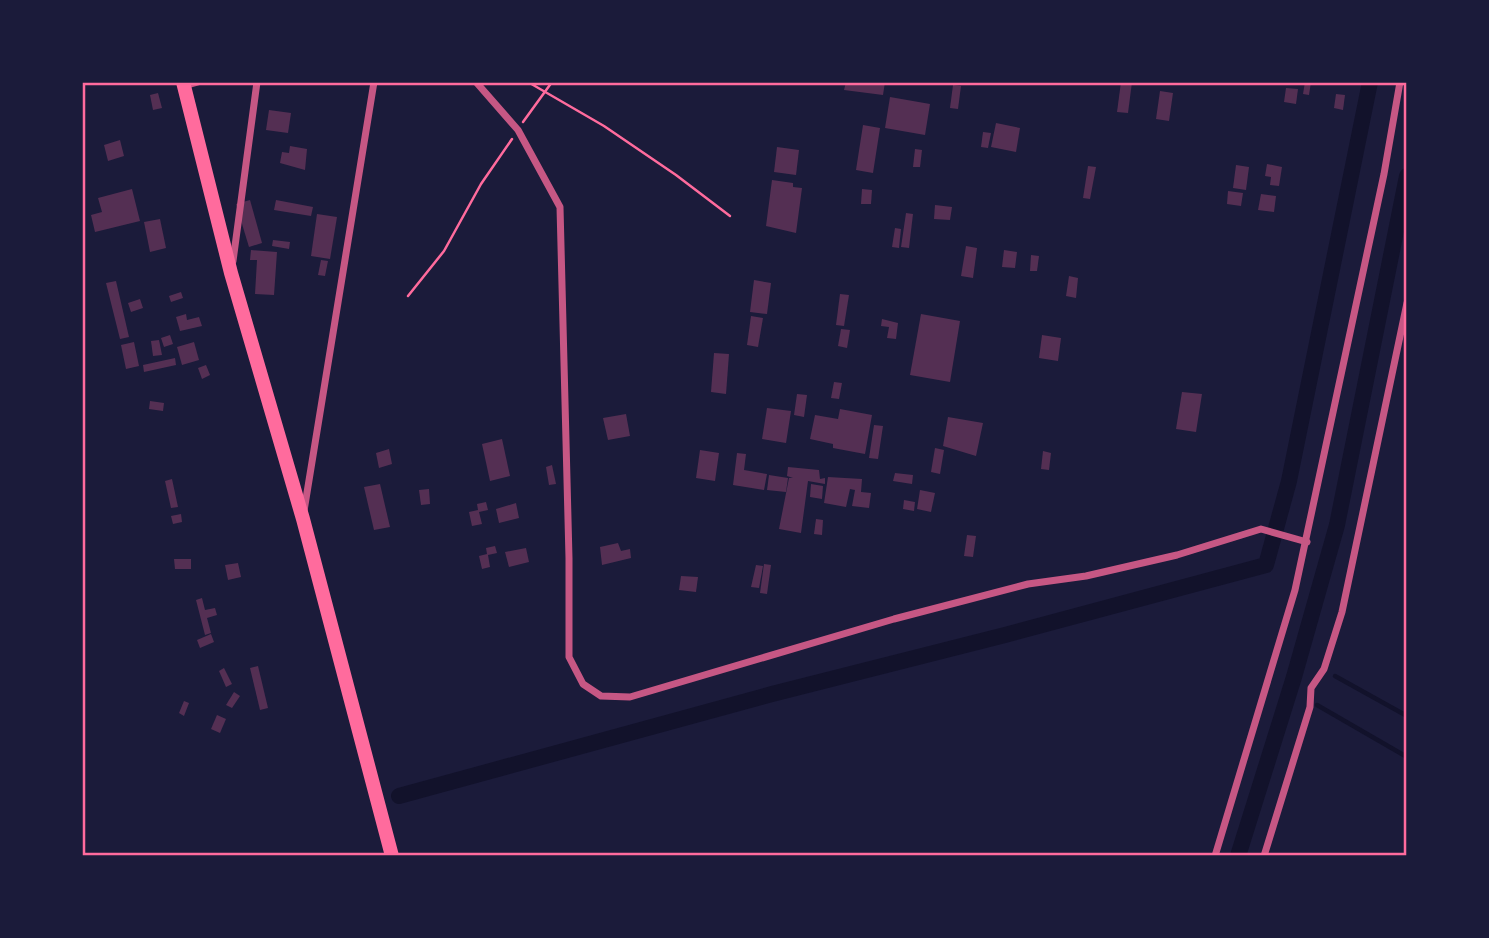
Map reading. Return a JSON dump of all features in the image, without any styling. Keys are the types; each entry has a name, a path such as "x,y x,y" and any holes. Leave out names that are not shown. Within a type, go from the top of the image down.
{"main road":[{"path":"188,83 231,273 303,519 392,856"}],"street":[{"path":"231,273 257,82"},
{"path":"303,519 374,82"},
{"path":"476,82 518,130 560,207 569,657 583,684 601,696 630,697 1028,583 1086,576 1177,555 1261,528 1307,542"},
{"path":"1215,856 1307,542 1384,174 1400,82"},
{"path":"1264,856 1310,707 1311,688 1324,669 1342,612 1407,303"}],"path":[{"path":"528,82 604,126 730,216"},
{"path":"408,296 444,251 481,184 552,82"}],"building":[{"path":"846,82 885,82 883,95 844,90"},
{"path":"1121,82 1132,82 1128,113 1117,112"},
{"path":"1305,82 1311,82 1309,95 1303,94"},
{"path":"953,85 961,86 958,109 950,108"},
{"path":"1286,88 1298,89 1296,104 1284,102"},
{"path":"1160,91 1173,93 1169,121 1156,119"},
{"path":"158,93 162,108 153,110 150,95"},
{"path":"1336,94 1345,95 1343,110 1334,108"},
{"path":"890,97 930,104 925,135 885,128"},
{"path":"269,110 291,113 288,133 266,130"},
{"path":"996,123 1020,128 1016,152 991,147"},
{"path":"863,125 880,128 873,173 856,170"},
{"path":"983,132 991,133 988,148 981,147"},
{"path":"120,140 124,156 108,161 104,145"},
{"path":"290,146 307,149 305,170 280,163 282,152 289,153"},
{"path":"777,147 799,150 796,175 774,172"},
{"path":"915,149 922,150 920,167 913,167"},
{"path":"1267,164 1282,167 1279,186 1270,185 1271,177 1265,176"},
{"path":"1236,165 1249,167 1246,190 1233,188"},
{"path":"1088,166 1096,167 1090,199 1083,198"},
{"path":"772,180 793,183 793,187 802,188 796,233 766,226"},
{"path":"132,189 140,221 95,232 91,215 102,212 98,198"},
{"path":"862,189 872,190 871,204 861,204"},
{"path":"1228,191 1243,193 1241,206 1227,204"},
{"path":"1261,194 1276,196 1274,212 1258,210"},
{"path":"250,200 262,243 249,247 236,204"},
{"path":"276,200 313,207 311,216 274,210"},
{"path":"935,205 952,207 950,220 934,219"},
{"path":"906,213 913,214 909,248 901,247"},
{"path":"317,214 337,217 330,259 311,256"},
{"path":"160,219 166,248 150,252 144,222"},
{"path":"895,228 901,229 899,248 892,247"},
{"path":"273,240 290,242 289,249 272,246"},
{"path":"966,246 977,248 973,278 961,276"},
{"path":"251,250 277,252 274,295 255,294 257,260 250,260"},
{"path":"1004,250 1017,252 1015,268 1002,267"},
{"path":"1031,255 1039,256 1037,271 1030,271"},
{"path":"321,260 328,261 325,276 318,275"},
{"path":"1069,276 1078,278 1076,298 1066,296"},
{"path":"754,280 771,283 767,314 750,312"},
{"path":"116,281 129,337 120,339 106,283"},
{"path":"181,292 183,298 171,302 169,296"},
{"path":"840,294 849,295 844,326 836,325"},
{"path":"140,299 143,308 131,312 128,303"},
{"path":"186,314 187,320 199,317 202,326 180,331 176,317"},
{"path":"921,314 960,321 950,382 910,375"},
{"path":"751,316 763,318 758,347 747,345"},
{"path":"882,319 898,323 896,339 887,338 889,327 881,326"},
{"path":"841,329 850,330 847,348 838,346"},
{"path":"170,335 173,344 164,347 161,338"},
{"path":"1042,335 1061,338 1058,361 1039,358"},
{"path":"159,340 162,355 153,356 151,341"},
{"path":"134,342 139,366 126,369 121,345"},
{"path":"194,342 199,360 182,365 177,347"},
{"path":"714,353 729,354 726,394 711,392"},
{"path":"175,358 176,365 144,372 143,365"},
{"path":"206,365 210,375 202,379 198,368"},
{"path":"834,382 842,383 839,399 831,398"},
{"path":"1182,392 1202,394 1196,432 1176,429"},
{"path":"797,394 807,395 804,417 794,415"},
{"path":"150,401 164,403 163,411 149,409"},
{"path":"767,408 791,411 786,443 762,439"},
{"path":"840,409 872,415 865,454 833,448 833,444 810,439 815,415 838,419"},
{"path":"626,414 630,436 608,440 603,418"},
{"path":"948,417 983,423 976,456 943,446"},
{"path":"874,425 883,426 878,459 869,458"},
{"path":"502,439 510,476 490,481 482,444"},
{"path":"935,448 944,450 940,474 931,472"},
{"path":"389,449 392,464 379,468 376,453"},
{"path":"700,450 719,453 715,481 696,478"},
{"path":"1043,451 1051,453 1049,470 1041,469"},
{"path":"737,453 746,454 744,470 767,474 764,490 733,485"},
{"path":"552,465 556,484 549,485 546,467"},
{"path":"788,467 819,470 820,479 825,478 825,484 808,481 801,533 779,529 789,478 793,478 787,476"},
{"path":"895,473 913,475 912,484 893,481"},
{"path":"769,475 788,478 786,492 767,490"},
{"path":"828,477 862,479 861,492 871,493 869,508 852,506 855,490 850,489 846,507 824,503"},
{"path":"172,479 178,507 171,508 165,481"},
{"path":"380,484 390,527 374,530 364,487"},
{"path":"811,484 823,486 822,499 810,497"},
{"path":"429,489 430,504 421,505 419,490"},
{"path":"920,490 935,493 931,512 917,509"},
{"path":"904,500 915,502 914,511 903,509"},
{"path":"486,502 488,510 479,512 482,524 472,526 469,512 478,510 477,504"},
{"path":"516,503 519,518 499,523 496,509"},
{"path":"181,514 182,522 173,524 171,516"},
{"path":"816,519 823,520 822,535 814,534"},
{"path":"967,535 976,536 973,557 964,556"},
{"path":"618,543 621,551 630,549 631,558 602,565 600,547"},
{"path":"495,546 497,553 488,555 490,567 482,569 479,556 487,554 486,548"},
{"path":"526,548 529,562 509,567 505,552"},
{"path":"174,559 191,559 191,569 175,569"},
{"path":"238,563 241,577 228,580 225,565"},
{"path":"764,564 771,565 767,594 760,593"},
{"path":"756,565 763,566 759,588 751,587"},
{"path":"681,576 698,577 696,592 679,590"},
{"path":"202,598 205,610 215,608 217,615 207,618 211,633 205,635 196,600"},
{"path":"211,634 214,642 200,648 197,640"},
{"path":"258,666 268,708 260,710 250,668"},
{"path":"224,668 232,684 226,687 219,671"},
{"path":"234,692 240,696 232,708 226,705"},
{"path":"184,701 189,703 184,716 179,713"},
{"path":"217,715 226,719 220,733 211,729"}],"waterway":[{"path":"399,796 772,694 1266,565 1289,481 1370,82"},
{"path":"1238,856 1294,677 1337,525 1407,176"},
{"path":"1335,676 1407,716"},
{"path":"1317,705 1407,757"}]}
